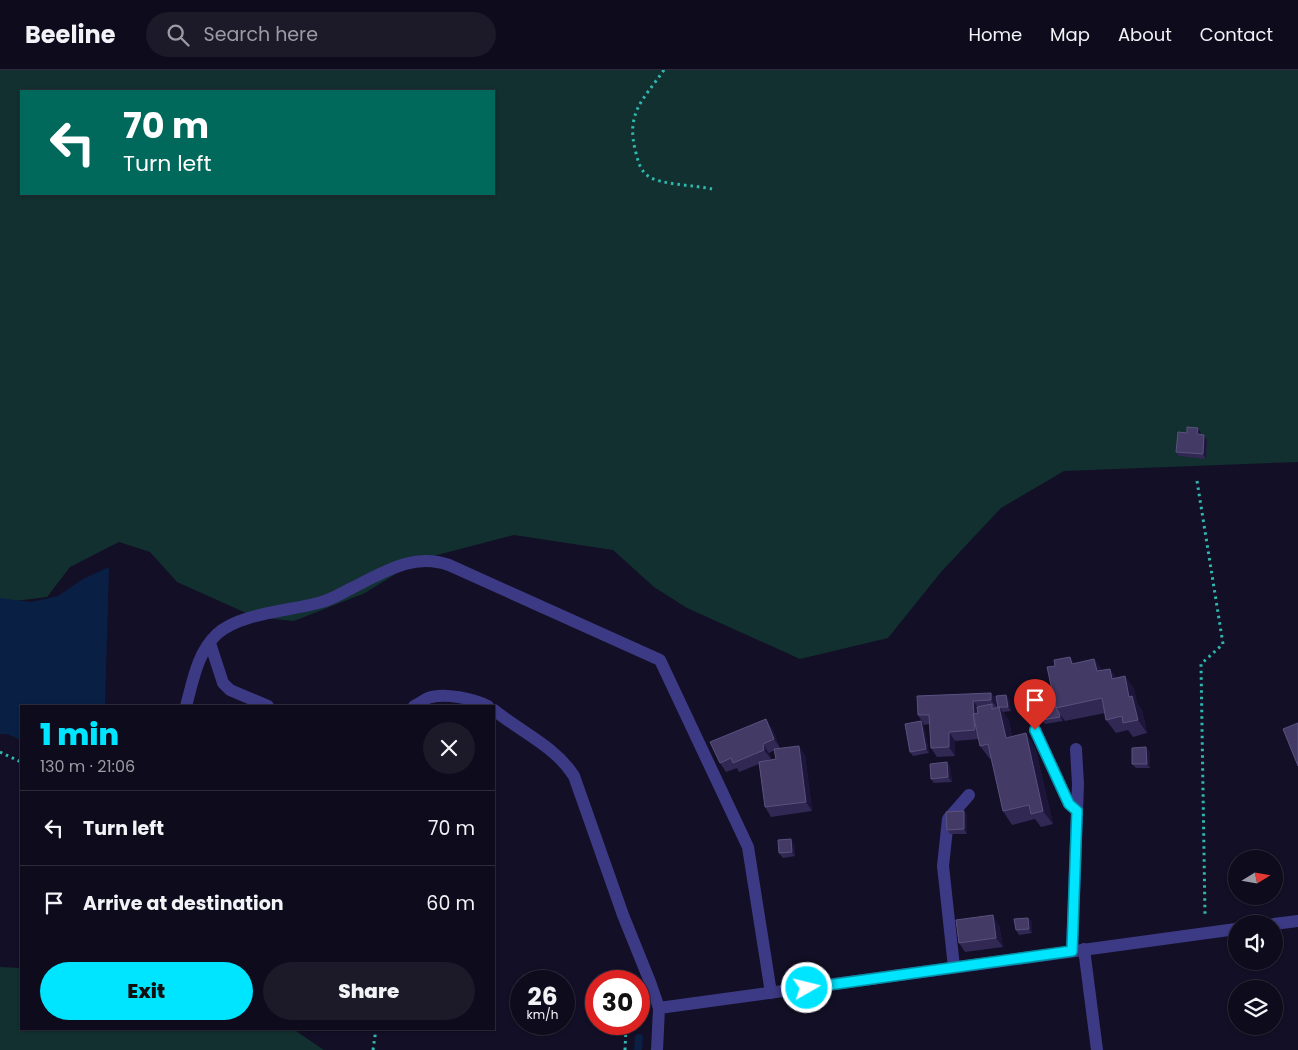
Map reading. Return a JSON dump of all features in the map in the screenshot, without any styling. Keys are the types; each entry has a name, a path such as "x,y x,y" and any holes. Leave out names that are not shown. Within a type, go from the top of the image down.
{"street":[{"path":"186,705 200,658 218,634 243,620 335,598 356,586 406,564 430,560 439,561 660,660 748,846 770,993"},
{"path":"210,643 226,687 234,693 265,705"},
{"path":"416,705 429,698 438,696 474,700 486,705"},
{"path":"495,711 552,750 566,764 574,776 623,915 659,1008 656,1050"},
{"path":"1035,730 1069,804 1077,811"},
{"path":"1076,749 1078,784 1078,950 1097,1050"},
{"path":"954,967 943,866 948,819 969,795"},
{"path":"1283,923 1298,921"},
{"path":"659,1008 1228,930"}],"path":[{"path":"664,70 635,112 632,140 639,166 648,176 660,181 712,189"},
{"path":"1197,481 1223,644 1201,664 1205,933"},
{"path":"0,752 20,762"},
{"path":"373,1050 376,1030"},
{"path":"625,1050 626,1035"}],"green space":[{"path":"0,70 1298,70 1298,462 1064,471 1001,508 941,572 888,638 800,659 687,608 654,587 613,550 514,535 418,560 365,593 294,621 255,617 177,582 150,552 119,542 70,567 47,597 0,603"},
{"path":"0,967 20,968 20,1030 294,1030 324,1050 0,1050"}],"water":[{"path":"109,567 105,705 20,705 20,740 7,734 0,734 0,598 31,602 58,596 83,579"}],"building":[{"path":"1187,427 1198,428 1197,434 1204,435 1203,454 1176,452 1178,432 1187,433"},
{"path":"1070,657 1072,664 1094,659 1097,671 1110,669 1112,679 1125,676 1129,697 1132,696 1138,720 1123,723 1122,716 1106,720 1102,698 1056,708 1047,667 1055,666 1054,660"},
{"path":"991,693 991,700 973,701 975,730 949,732 949,747 931,748 929,715 918,715 917,696"},
{"path":"1006,695 1008,707 998,707 996,696"},
{"path":"1053,695 1060,717 1042,720 1038,697"},
{"path":"992,704 992,709 999,707 1006,738 1026,733 1043,811 1031,814 1029,805 1003,811 988,744 980,746 973,714 978,713 977,707"},
{"path":"766,719 774,739 763,744 764,750 733,763 731,758 720,763 710,742"},
{"path":"921,721 926,749 910,752 905,724"},
{"path":"1298,723 1298,766 1283,729"},
{"path":"799,746 806,802 765,807 759,762 776,759 774,749"},
{"path":"1146,747 1147,764 1132,764 1132,748"},
{"path":"947,762 948,777 931,779 930,764"},
{"path":"964,811 964,829 947,830 946,812"},
{"path":"791,839 792,852 779,853 778,840"},
{"path":"993,915 996,938 959,943 956,920"},
{"path":"1028,918 1029,929 1016,930 1014,919"}],"waterway":[{"path":"638,1050 639,1038"}],"route":[{"path":"807,988 1072,951 1077,811 1069,804 1035,730"}]}
